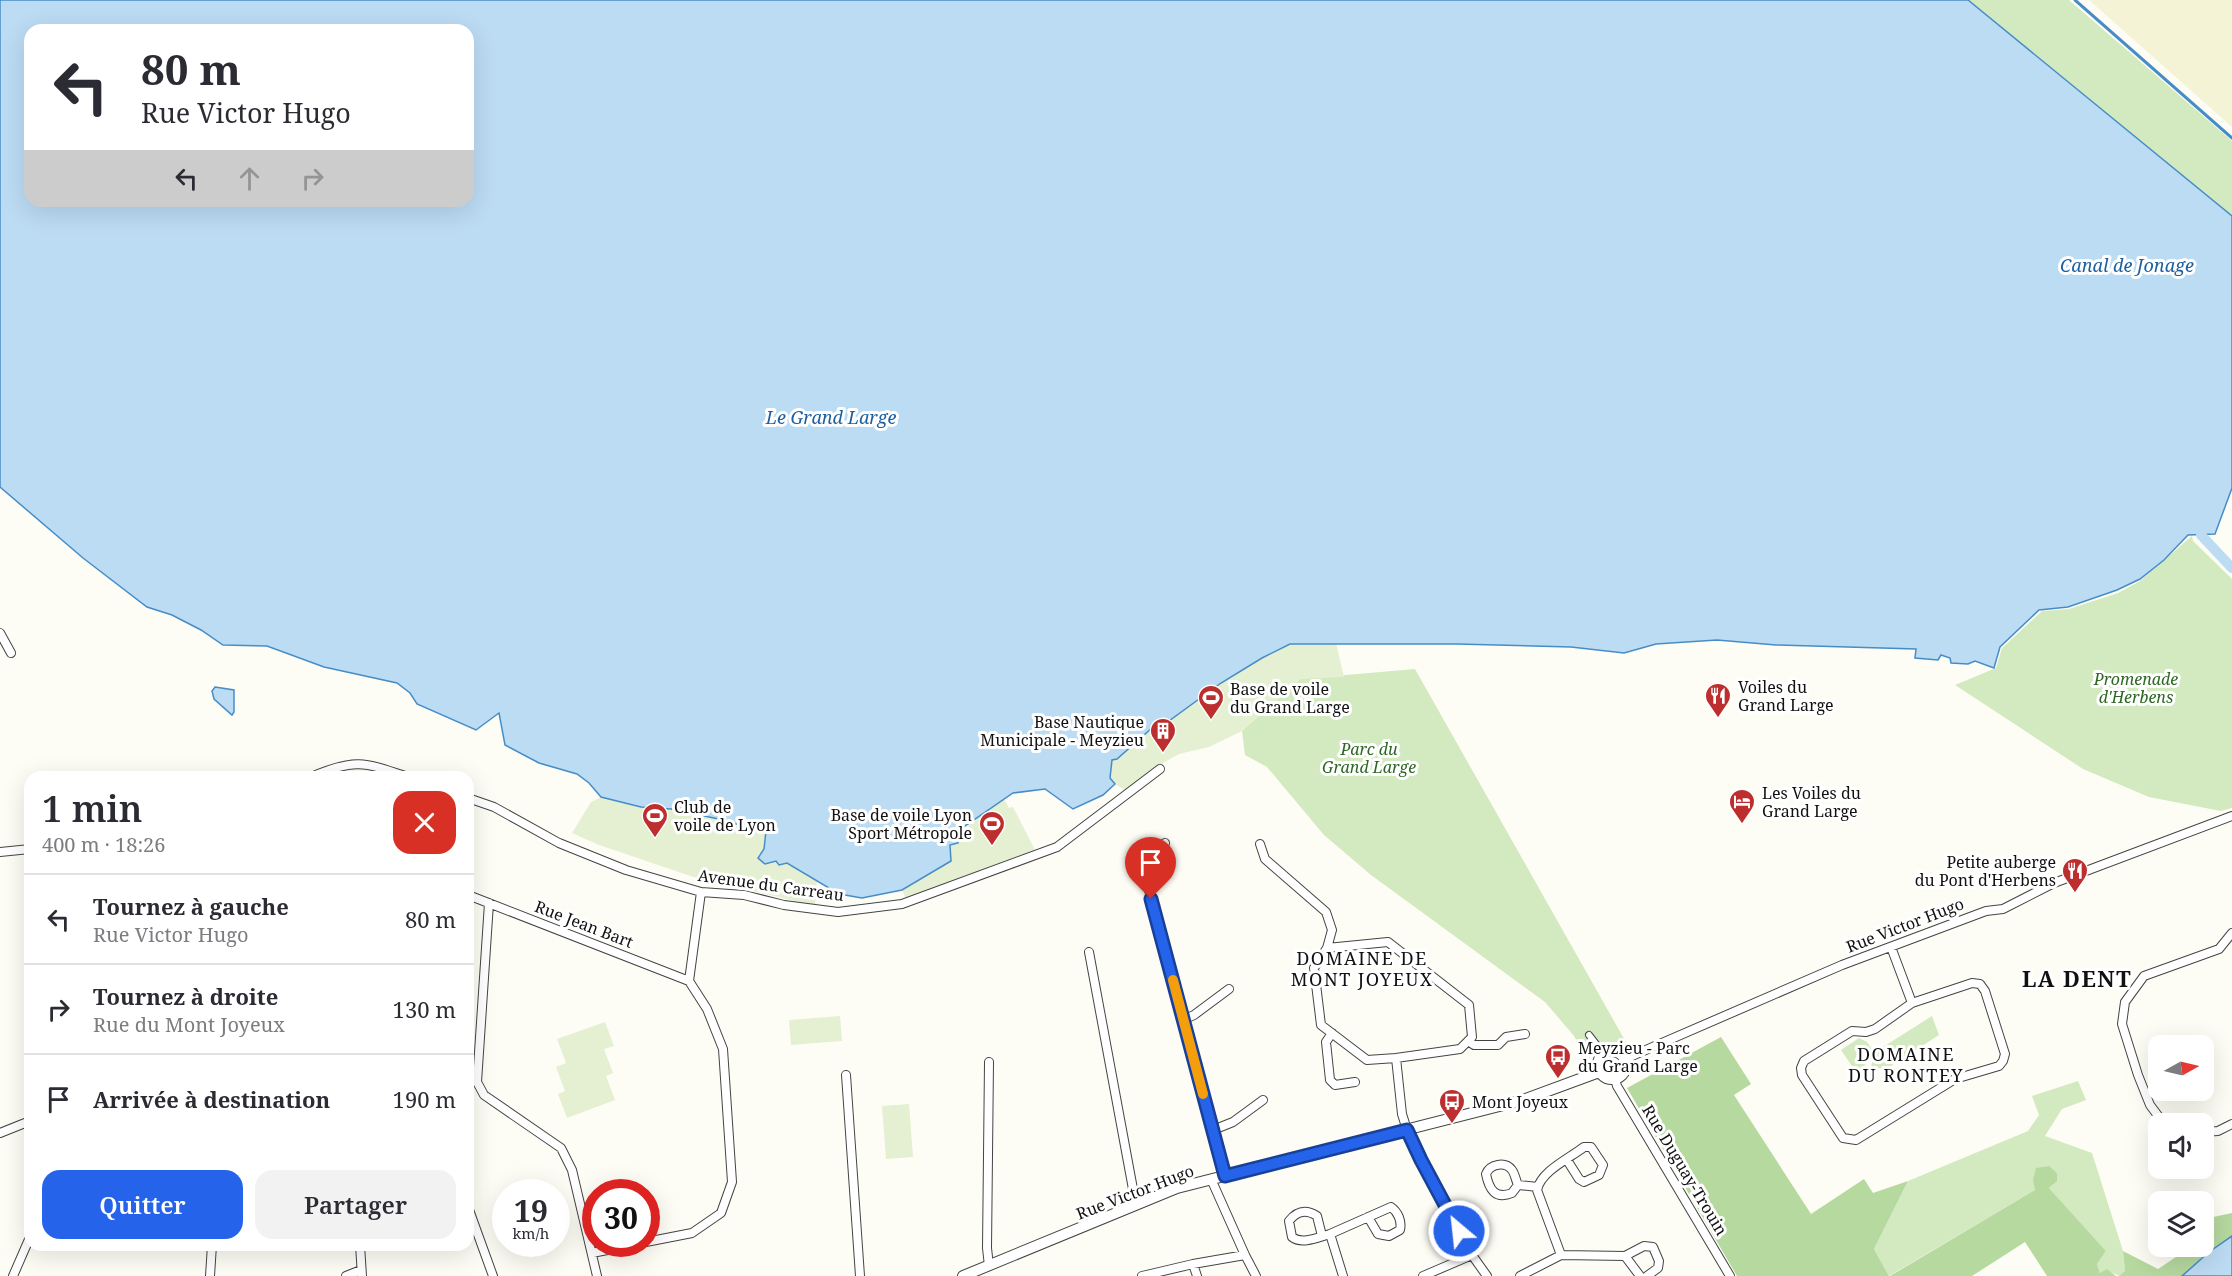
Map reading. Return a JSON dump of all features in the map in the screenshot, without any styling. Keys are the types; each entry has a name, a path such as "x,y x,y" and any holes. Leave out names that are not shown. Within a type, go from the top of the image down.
{"street":[{"path":"0,633 11,653"},
{"path":"325,771 334,767 364,763 384,771"},
{"name":"Avenue du Carreau","path":"474,800 494,807 559,843 626,870 701,892 744,895 784,905 838,912 902,904 1057,847 1160,769"},
{"name":"Rue Victor Hugo","path":"1625,1059 1842,965 1986,911 2003,909 2054,883 2232,816"},
{"path":"1165,843 1144,855 1146,879 1225,1176"},
{"path":"1260,844 1265,859 1326,912 1332,930 1327,948 1314,968 1321,1025 1367,1060 1460,1049 1472,1037 1469,1005 1388,942 1327,948"},
{"path":"0,852 24,850"},
{"path":"660,1239 692,1233 721,1213 732,1182 723,1049 706,1009 690,981 701,892"},
{"name":"Rue Jean Bart","path":"474,897 690,981"},
{"path":"489,903 477,1082 484,1095 561,1148 572,1170 582,1212"},
{"path":"2156,1113 2150,1105 2138,1075 2122,1024 2125,1002 2144,976 2220,949 2232,933"},
{"path":"1891,947 1912,1003"},
{"path":"1089,952 1133,1189 1138,1204"},
{"path":"1972,983 1980,984 1985,991 2005,1054 2004,1061 2000,1066 1955,1079 1856,1140 1850,1141 1843,1138 1802,1075 1804,1061 1852,1031 1866,1032 1875,1029 1912,1003 1972,983"},
{"path":"1183,1020 1194,1015 1229,989"},
{"path":"1332,1033 1326,1042 1330,1080 1335,1085 1355,1082"},
{"path":"1468,1041 1474,1045 1498,1045 1506,1037 1524,1034"},
{"path":"1589,1035 1596,1044"},
{"path":"1605,1052 1618,1053 1625,1059 1626,1069 1620,1077 1606,1078 1599,1072 1599,1059 1605,1052"},
{"path":"1396,1058 1402,1114 1407,1130 1472,1255 1487,1276"},
{"path":"989,1062 987,1248 989,1266"},
{"name":"Rue Victor Hugo","path":"963,1276 1177,1188 1523,1100 1599,1072"},
{"path":"846,1076 860,1276"},
{"name":"Rue Duguay-Trouin","path":"1615,1079 1617,1086 1730,1276"},
{"path":"1213,1130 1233,1122 1263,1100"},
{"path":"0,1133 24,1123"},
{"path":"2214,1131 2232,1125"},
{"path":"1561,1255 1537,1190 1538,1187 1547,1175 1584,1147 1591,1147 1603,1165 1599,1175 1584,1182 1579,1179 1567,1160"},
{"path":"1211,1179 1256,1276"},
{"path":"1518,1185 1538,1187"},
{"path":"1343,1276 1326,1235 1368,1217"},
{"path":"474,1224 493,1276"},
{"path":"1520,1276 1561,1255 1625,1256 1644,1246 1653,1246 1659,1261 1658,1268 1647,1276"},
{"path":"13,1276 24,1251"},
{"path":"210,1276 212,1251"},
{"path":"346,1276 362,1273 360,1251"},
{"path":"1424,1276 1472,1255"},
{"path":"1142,1276 1193,1264 1245,1256"},
{"path":"1625,1256 1640,1276"},
{"path":"593,1257 597,1276"},
{"path":"1193,1264 1197,1276"}],"green space":[{"path":"1968,0 2069,0 2232,141 2232,216"},
{"path":"2089,0 2232,0 2232,127"},
{"name":"Promenade d'Herbens","path":"2192,536 2193,541 2232,579 2232,808 2221,811 2149,797 2083,769 1955,685 1996,668 2002,648 2042,611 2069,609 2118,593 2140,581"},
{"name":"Base de voile du Grand Large","path":"1336,643 1344,677 1300,679 1242,731 1209,747 1179,754 1163,763 1128,792 1110,778 1112,760 1153,728 1162,726 1221,683 1262,658 1290,644"},
{"name":"Parc du Grand Large","path":"1415,669 1627,1044 1609,1043 1599,1047 1588,1061 1574,1036 1545,1002 1371,875 1324,835 1267,767 1245,755 1242,731 1300,679"},
{"name":"Club de voile de Lyon","path":"601,797 641,807 671,809 766,831 764,849 776,861 787,863 817,880 815,906 726,884 717,885 599,845 572,833 591,802"},
{"name":"Base de voile Lyon Sport Métropole","path":"1003,797 1009,808 1013,807 1035,850 906,899 902,890 951,861 950,844 958,843 958,831 962,828 968,836 973,832 967,824"},
{"path":"840,1016 842,1041 791,1045 789,1020"},
{"path":"1932,1016 1939,1035 1886,1069 1871,1067 1875,1052"},
{"path":"605,1022 614,1046 604,1049 613,1073 606,1076 615,1100 567,1118 558,1094 565,1091 556,1067 566,1063 557,1039"},
{"path":"1721,1037 1751,1084 1734,1095 1811,1214 1864,1179 1873,1193 1908,1181 1874,1249 1889,1276 1737,1276 1627,1088"},
{"path":"1859,1038 1867,1042 1871,1048 1866,1064 1856,1072 1841,1050"},
{"path":"2078,1081 2086,1100 2062,1109 2045,1136 2092,1153 2123,1251 2125,1271 2119,1276 2107,1270 2100,1273 2097,1264 2106,1251 2049,1188 2056,1181 2057,1173 2048,1166 2035,1190 1889,1276 1874,1249 1908,1181 2028,1131 2039,1115 2032,1096"},
{"path":"909,1104 913,1157 886,1159 882,1106"},
{"path":"2049,1166 2057,1173 2057,1181 2049,1188 2106,1251 2097,1264 2100,1273 2107,1269 2116,1276 2047,1276 2025,1242 1972,1276 1890,1276 2035,1190 2033,1180 2036,1168"},
{"path":"2232,1213 2232,1236 2214,1249 2214,1217"},
{"path":"2123,1251 2158,1269 2176,1257 2203,1257 2182,1276 2119,1276 2125,1271"}],"water":[{"name":"Le Grand Large","path":"0,0 1968,0 2232,216 2232,488 2215,534 2188,535 2164,560 2140,579 2117,590 2068,607 2039,610 2000,647 1994,668 1975,661 1968,664 1951,663 1950,658 1941,655 1938,660 1915,658 1916,649 1776,645 1717,640 1656,644 1624,653 1571,647 1290,644 1221,683 1162,726 1152,728 1117,759 1112,760 1110,778 1115,784 1103,795 1073,809 1045,789 1013,793 958,831 958,843 950,845 951,861 902,890 862,898 839,894 787,863 779,865 776,861 765,864 758,858 764,849 766,831 671,809 641,807 601,797 589,783 577,774 539,763 505,745 499,713 476,730 417,704 410,693 397,683 324,667 267,646 223,645 172,615 147,607 83,558 0,487"},
{"path":"215,687 234,690 232,715 214,699 212,691"},
{"path":"2232,1236 2232,1276 2182,1276 2203,1257 2214,1257 2214,1249"}],"waterway":[{"path":"2075,0 2232,138"},
{"path":"2201,535 2232,568"}],"slow traffic":[{"path":"1173,980 1203,1094"}],"place":[{"name":"Voiles du Grand Large","path":"1718,719"},
{"name":"Base de voile du Grand Large","path":"1211,721"},
{"name":"Base Nautique Municipale - Meyzieu","path":"1163,754"},
{"name":"Les Voiles du Grand Large","path":"1742,825"},
{"name":"Club de voile de Lyon","path":"655,839"},
{"name":"Base de voile Lyon Sport Métropole","path":"992,847"},
{"name":"Petite auberge du Pont d'Herbens","path":"2075,894"},
{"name":"Meyzieu - Parc du Grand Large","path":"1558,1080"},
{"name":"Mont Joyeux","path":"1452,1125"}],"district":[{"name":"DOMAINE DE MONT JOYEUX","path":"1362,968"},
{"name":"LA DENT","path":"2077,978"},
{"name":"DOMAINE DU RONTEY","path":"1906,1064"}],"route":[{"path":"1151,899 1225,1176 1407,1130 1459,1231"}],"water label":[{"name":"Canal de Jonage","path":"2127,265"}]}
